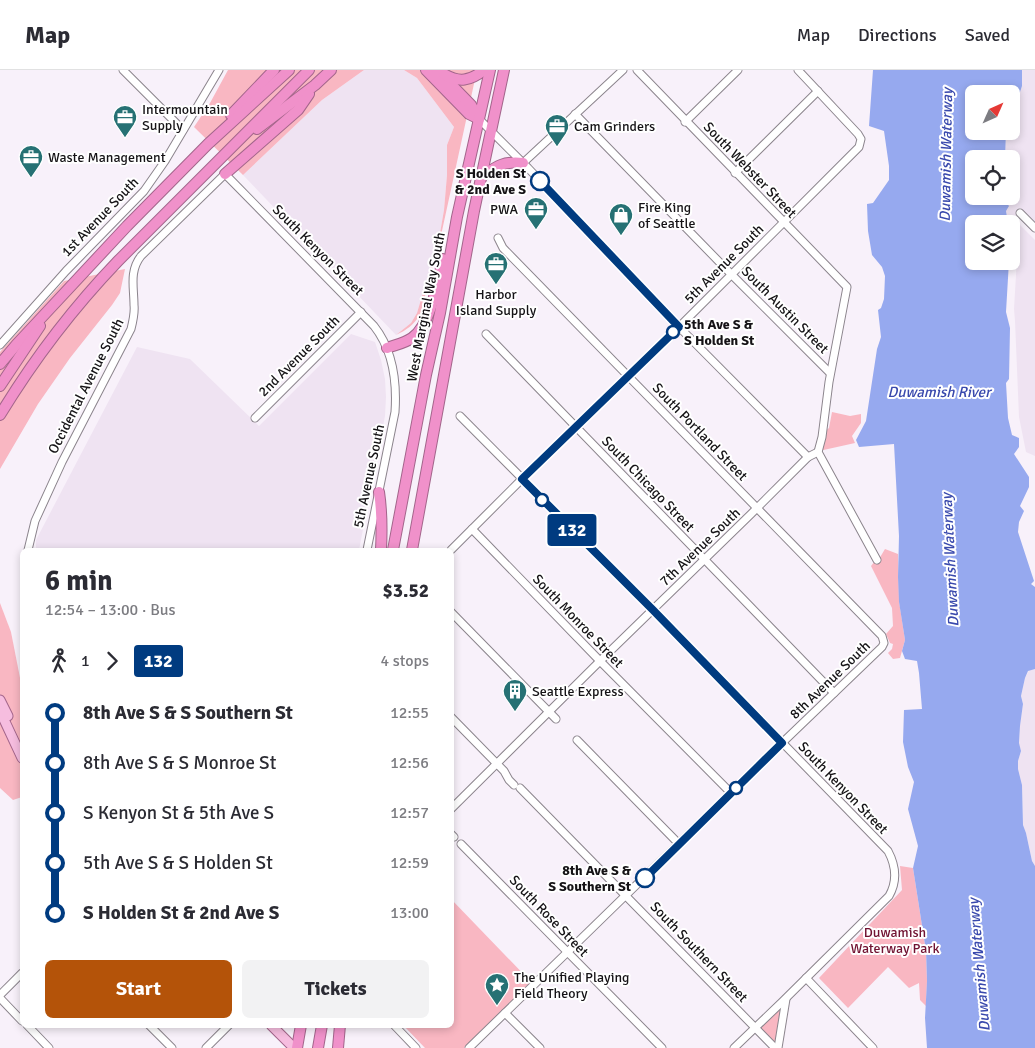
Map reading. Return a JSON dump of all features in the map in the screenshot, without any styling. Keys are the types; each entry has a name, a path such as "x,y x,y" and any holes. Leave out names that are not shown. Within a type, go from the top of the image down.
{"highway":[{"path":"208,144 209,139 274,70"},
{"path":"0,364 93,261 208,144 289,70"},
{"path":"0,415 45,347 118,261 309,70"},
{"path":"229,151 316,85 331,70"},
{"path":"426,70 469,114 479,119"},
{"path":"438,70 470,105 479,119"},
{"path":"438,70 456,80 470,79 484,70"},
{"name":"West Marginal Way South","path":"393,548 457,217 490,70"},
{"path":"412,548 481,177 504,70"},
{"path":"225,174 298,110 316,85"},
{"path":"481,177 505,163 523,164"},
{"path":"387,348 412,338 424,324 457,217"},
{"path":"0,386 41,325 93,261"},
{"path":"379,492 383,528 381,548"},
{"path":"297,1045 300,1028"},
{"path":"318,1048 321,1028"},
{"path":"338,1048 340,1028"}],"main road":[{"path":"0,700 11,724 13,738"},
{"path":"0,711 20,754"},
{"path":"275,1028 297,1045"}],"street":[{"path":"123,70 183,130"},
{"name":"1st Avenue South","path":"0,345 66,271 144,191 165,161 219,70"},
{"path":"523,164 623,70"},
{"name":"South Webster Street","path":"637,70 685,122 847,287 830,373"},
{"path":"685,122 738,70"},
{"path":"735,173 818,91 798,70"},
{"name":"5th Avenue South","path":"453,548 679,327 859,147 861,141 858,134 818,91"},
{"name":"South Austin Street","path":"575,114 830,373"},
{"path":"479,119 679,327 808,457"},
{"name":"South Kenyon Street","path":"225,174 361,312 378,331 387,348"},
{"name":"Occidental Avenue South","path":"28,548 35,521 62,462 131,329 134,306 132,276 136,264 141,256 225,174"},
{"path":"1020,213 1035,228"},
{"name":"South Portland Street","path":"498,238 502,248 882,636 884,642"},
{"name":"2nd Avenue South","path":"255,418 361,312"},
{"name":"South Chicago Street","path":"486,334 834,693"},
{"name":"5th Avenue South","path":"367,548 395,412 395,379 387,348"},
{"path":"830,373 822,437 818,452 877,560"},
{"name":"South Kenyon Street","path":"460,416 653,610 888,851 895,876 893,888 889,896 806,978"},
{"name":"7th Avenue South","path":"454,806 808,457 818,452"},
{"name":"South Monroe Street","path":"472,529 731,793"},
{"path":"454,615 556,719"},
{"name":"8th Avenue South","path":"469,1048 882,648 884,642"},
{"name":"South Southern Street","path":"454,720 504,771 509,780 775,1048"},
{"path":"577,740 679,844"},
{"name":"South Rose Street","path":"461,844 662,1048"},
{"path":"20,975 0,996 20,1019"},
{"path":"734,1048 806,978 873,1048"},
{"path":"778,1048 786,999"},
{"path":"505,1013 540,1048"},
{"path":"29,1028 49,1048"},
{"path":"152,1028 172,1048"},
{"path":"206,1048 226,1028"},
{"path":"397,1028 416,1048"}],"shaded area":[{"path":"364,70 404,70 417,78 454,127 447,145 447,175 439,239 417,313 411,323 396,335 243,175 322,100"},
{"path":"1022,70 1035,70 1035,222 1020,208 1016,215 1007,215 1006,205 1020,205 1020,150 1005,150 1006,140 1020,140 1020,92"},
{"path":"1020,225 1035,240 1035,456 1026,452 1019,417 1014,309 1016,270 1020,270"},
{"path":"351,334 375,342 385,379 385,416 359,548 36,548 36,540 137,347 190,359 259,426"},
{"path":"1035,669 1035,866 1023,825 1022,785 1018,761 1021,751 1019,744 1023,704 1021,696 1029,670"}],"green space":[{"path":"228,70 364,70 322,100 243,175 194,127"},
{"path":"404,70 477,70 440,240 420,315 410,327 396,335 411,323 417,313 439,239 447,175 447,145 454,127 417,78"},
{"path":"125,269 120,293 70,358 38,404 0,469 0,352 64,281"},
{"path":"832,412 850,416 861,414 861,423 852,436 855,443 819,451 824,432 829,428"},
{"path":"885,549 898,554 899,601 905,640 900,658 893,659 888,653 892,649 893,644 890,643 886,634 893,626 892,608 871,566 879,559"},
{"path":"0,603 11,632 20,678 20,798 13,800 0,788"},
{"name":"Duwamish Waterway Park","path":"900,866 913,868 926,951 926,1006 920,1000 919,983 909,988 888,967 848,1008 819,978 902,890"},
{"path":"454,902 532,983 464,1048 425,1048 406,1028 454,1028"},
{"path":"782,1002 778,1048 755,1028"}],"water":[{"name":"Duwamish River","path":"873,70 1022,70 1020,92 1020,85 965,85 965,140 1006,140 1005,150 965,150 965,205 1009,206 1006,211 1007,215 965,215 965,270 1008,270 1006,312 1010,328 1009,379 1006,383 1008,418 1012,435 1019,438 1019,447 1014,454 1029,477 1029,487 1020,506 1024,511 1019,522 1018,532 1034,581 1031,584 1035,587 1035,669 1028,671 1021,696 1023,704 1019,743 1021,751 1018,769 1022,785 1023,825 1035,866 1035,1048 927,1048 925,1018 926,951 913,868 918,846 908,809 914,782 908,767 903,742 904,710 922,709 917,661 905,659 902,651 905,640 899,602 899,536 894,444 859,447 856,440 866,421 877,349 881,337 878,310 881,308 884,299 885,276 882,267 872,255 868,231 867,204 873,203 889,180 884,131 869,126"}],"bus line":[{"name":"132","path":"540,181 679,327 522,479 782,743 645,878"}],"place":[{"name":"Intermountain Supply","path":"125,138"},
{"name":"Cam Grinders","path":"557,147"},
{"name":"Waste Management","path":"31,178"},
{"name":"S Holden St & 2nd Ave S","path":"540,181"},
{"name":"PWA","path":"536,230"},
{"name":"Fire King of Seattle","path":"621,236"},
{"name":"Harbor Island Supply","path":"496,285"},
{"name":"5th Ave S & S Holden St","path":"673,332"},
{"name":"Seattle Express","path":"515,712"},
{"name":"8th Ave S & S Southern St","path":"645,878"},
{"name":"The Unified Playing Field Theory","path":"497,1006"}],"water label":[{"name":"Duwamish Waterway","path":"946,155"},
{"name":"Duwamish Waterway","path":"950,560"},
{"name":"Duwamish Waterway","path":"979,965"}]}
